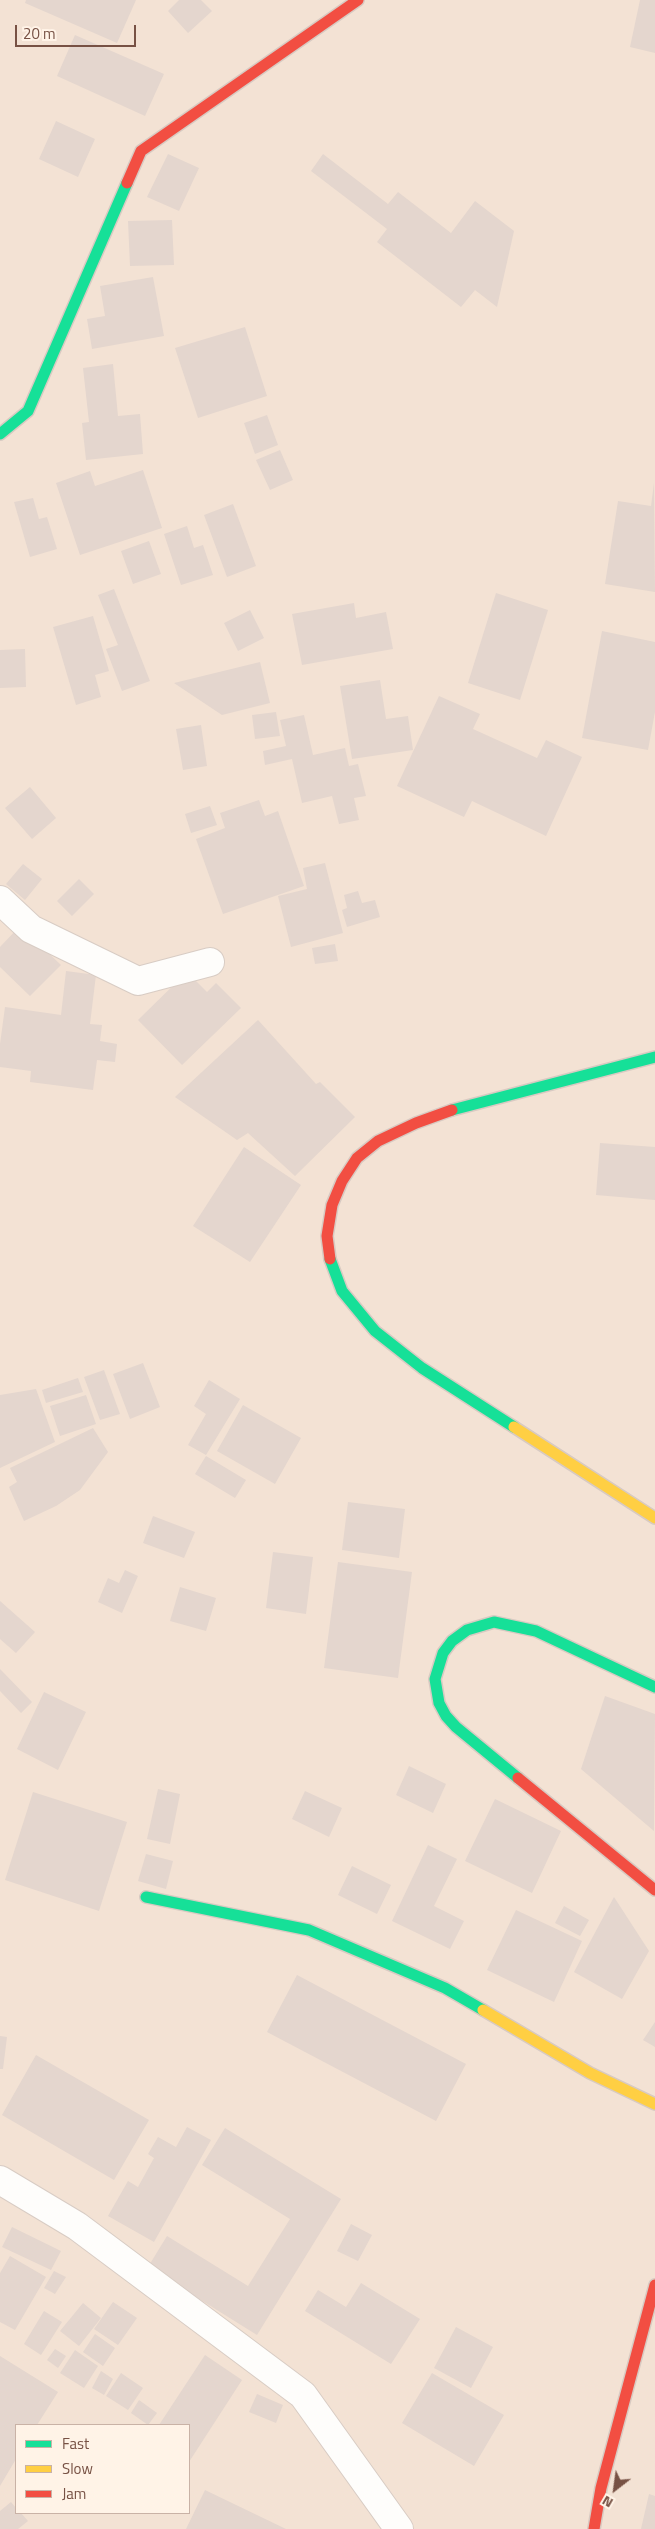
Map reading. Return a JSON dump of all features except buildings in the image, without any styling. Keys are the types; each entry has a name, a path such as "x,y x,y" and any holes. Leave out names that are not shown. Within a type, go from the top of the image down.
{"street":[{"path":"0,434 28,411 141,151 358,0"},
{"path":"0,900 31,929 138,981 210,962"},
{"path":"655,1057 470,1104 416,1123 378,1141 357,1158 342,1180 332,1205 327,1236 330,1259 342,1291 375,1331 422,1368 655,1518"},
{"path":"655,1687 536,1631 494,1622 467,1630 452,1641 443,1653 435,1679 439,1703 446,1716 456,1728 655,1890"},
{"path":"146,1897 309,1930 445,1988 590,2073 655,2104"},
{"path":"0,2180 77,2226 303,2395 399,2529"},
{"path":"594,2529 601,2488 655,2285"}],"shaded area":[{"path":"0,0 655,0 655,2529 0,2529"}],"traffic: fast":[{"path":"0,434 28,411 127,183"},
{"path":"452,1110 655,1057"},
{"path":"330,1259 342,1291 375,1331 422,1368 514,1427"},
{"path":"518,1778 456,1727 446,1716 439,1703 435,1679 443,1653 452,1641 467,1630 494,1622 536,1631 655,1687"},
{"path":"146,1897 309,1930 445,1988 483,2010"}],"traffic: slow":[{"path":"514,1427 655,1518"},
{"path":"483,2010 590,2073 655,2104"}],"traffic: jam":[{"path":"127,183 141,151 358,0"},
{"path":"330,1259 327,1236 332,1205 342,1181 357,1158 378,1141 416,1123 452,1110"},
{"path":"518,1778 655,1890"},
{"path":"594,2529 601,2488 655,2285"}]}
